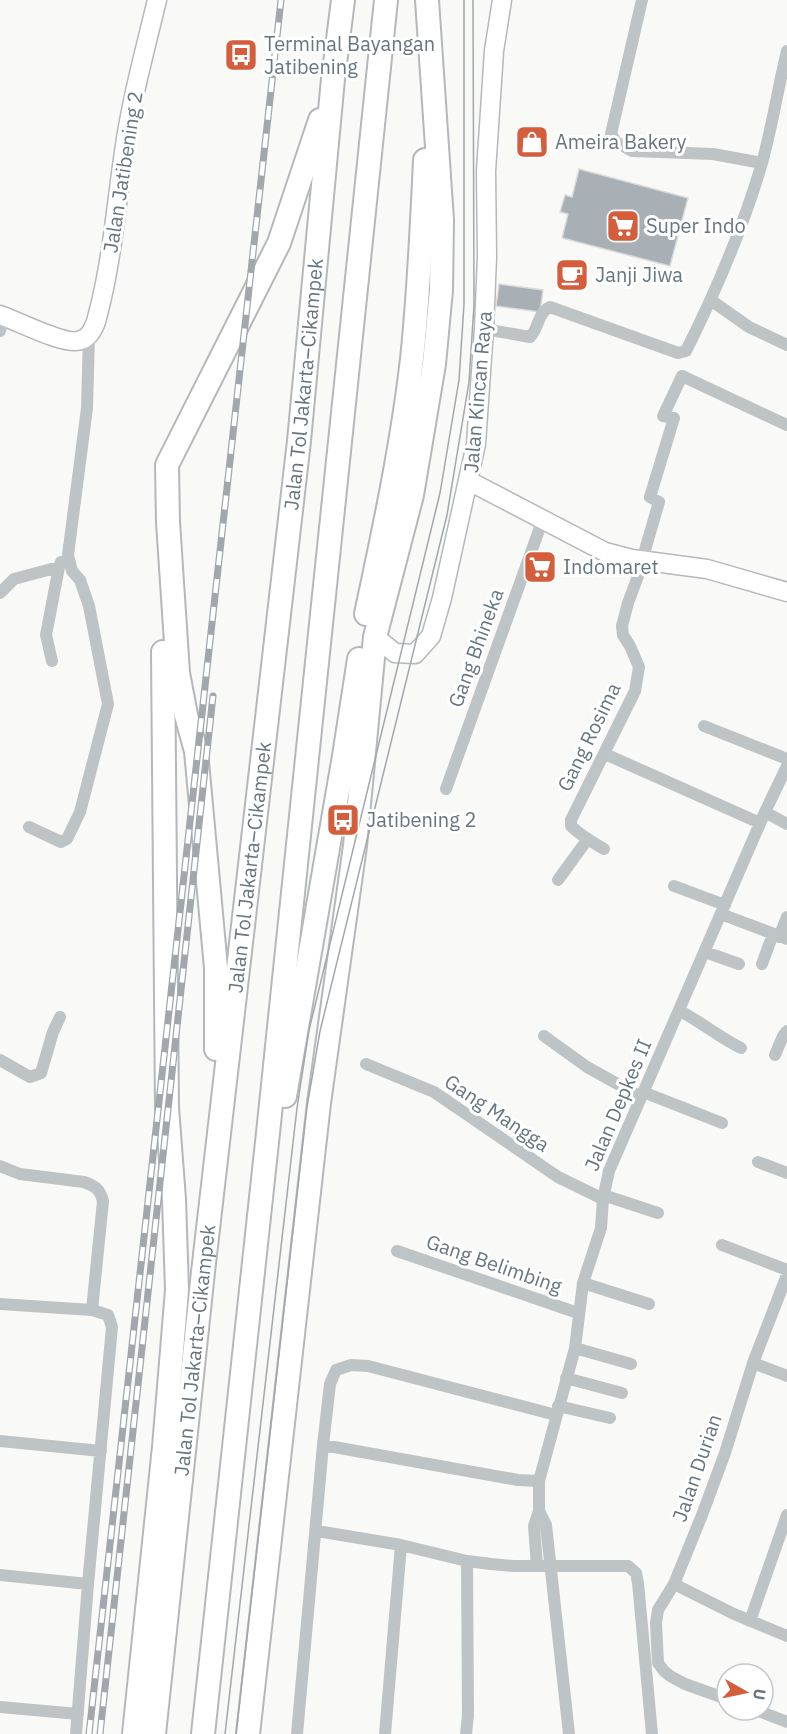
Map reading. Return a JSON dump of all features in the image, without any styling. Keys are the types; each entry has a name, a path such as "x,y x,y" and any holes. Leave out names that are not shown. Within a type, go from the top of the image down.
{"highway":[{"name":"Jalan Tol Jakarta–Cikampek","path":"154,1734 203,1272 299,441 333,79 343,0"},
{"path":"203,1734 386,0"},
{"path":"248,1734 319,1102 355,846 375,637 412,495 434,364 441,290 442,220 426,0"},
{"path":"222,1554 249,1340 283,1111 344,756 364,624 387,514 412,361 421,261 430,59"},
{"path":"203,1272 216,1086 216,968 196,751 178,673 168,522 167,465 279,243 333,79"},
{"path":"134,1734 164,1447 177,1290 167,1073 162,609 168,522"}],"main road":[{"name":"Jalan Jatibening 2","path":"86,337 98,316 128,125 157,0"},
{"name":"Jalan Kincan Raya","path":"502,0 494,51 486,171 484,329 476,444 469,481 605,552 644,555 706,569 787,592"},
{"path":"1,321 61,340 73,342 86,337"},
{"path":"375,637 395,653 415,654 431,636 469,481"}],"street":[{"path":"642,0 611,134 616,142 632,151 713,154 762,163"},
{"path":"484,329 530,337 533,335 541,314 545,309 550,308 680,353 686,351 712,301 748,206 783,86 787,51"},
{"path":"712,301 749,327 787,345"},
{"path":"29,827 61,842 67,839 80,812 108,704 89,606 80,580 72,571 68,555 87,408 86,337"},
{"name":"Gang Rosima","path":"604,849 587,840 571,826 571,820 635,691 638,680 639,667 623,635 622,626 659,502 650,497 674,418 663,416 682,376 787,425"},
{"name":"Gang Bhineka","path":"446,789 543,519"},
{"path":"52,661 46,635 59,567 64,557 68,555"},
{"path":"0,593 14,579 59,567"},
{"path":"704,726 787,759"},
{"path":"604,754 763,818 787,824"},
{"name":"Jalan Depkes II","path":"569,1734 543,1565 546,1525 539,1511 539,1481 575,1348 583,1283 601,1228 603,1197 609,1171 787,766"},
{"path":"558,880 587,840"},
{"path":"674,886 780,937"},
{"path":"762,964 780,937 787,917"},
{"path":"705,952 739,964"},
{"path":"680,1011 741,1048"},
{"path":"0,1060 30,1077 41,1073 53,1032 60,1017"},
{"path":"775,1055 787,1031"},
{"path":"544,1036 587,1067 642,1094 722,1123"},
{"name":"Gang Mangga","path":"366,1064 434,1092 558,1178 603,1197 658,1212"},
{"path":"758,1162 787,1173"},
{"path":"0,1166 20,1174 84,1182 94,1185 101,1192 103,1201 92,1310"},
{"path":"722,1245 787,1270"},
{"name":"Gang Belimbing","path":"397,1251 578,1313"},
{"name":"Jalan Durian","path":"715,1694 670,1676 658,1663 656,1623 658,1610 674,1584 706,1505 753,1363 787,1275"},
{"path":"583,1283 649,1304"},
{"path":"0,1304 92,1310 108,1315 112,1327 76,1734"},
{"path":"575,1348 631,1364"},
{"path":"753,1363 787,1376"},
{"path":"297,1734 323,1445 330,1384 336,1370 351,1365 368,1366 557,1410 610,1418"},
{"path":"566,1378 622,1393"},
{"path":"0,1441 101,1450"},
{"path":"323,1445 518,1480 539,1481"},
{"path":"750,1621 787,1515"},
{"path":"317,1531 400,1545 467,1561 514,1566 628,1566 636,1574 652,1734"},
{"path":"385,1734 400,1545"},
{"path":"466,1734 468,1715 467,1561"},
{"path":"0,1575 88,1584"},
{"path":"674,1584 750,1621 787,1636"},
{"path":"0,1707 78,1714"},
{"path":"468,1715 473,1734"}],"building":[{"name":"Super Indo","path":"579,169 688,198 670,266 562,238 568,214 560,212 565,195 572,197"},
{"path":"499,284 543,290 540,312 496,306"}],"tram line":[{"path":"225,1734 297,1108 309,1030 440,493 459,380 464,304 464,0"},
{"path":"236,1734 307,1107 320,1031 447,515 469,382 474,305 473,0"}],"railway":[{"path":"89,1734 281,0"},
{"path":"100,1734 213,696"}],"place":[{"name":"Terminal Bayangan Jatibening","path":"241,55"},
{"name":"Ameira Bakery","path":"532,142"},
{"name":"Super Indo","path":"623,226"},
{"name":"Janji Jiwa","path":"572,275"},
{"name":"Indomaret","path":"540,567"},
{"name":"Jatibening 2","path":"343,820"}]}
